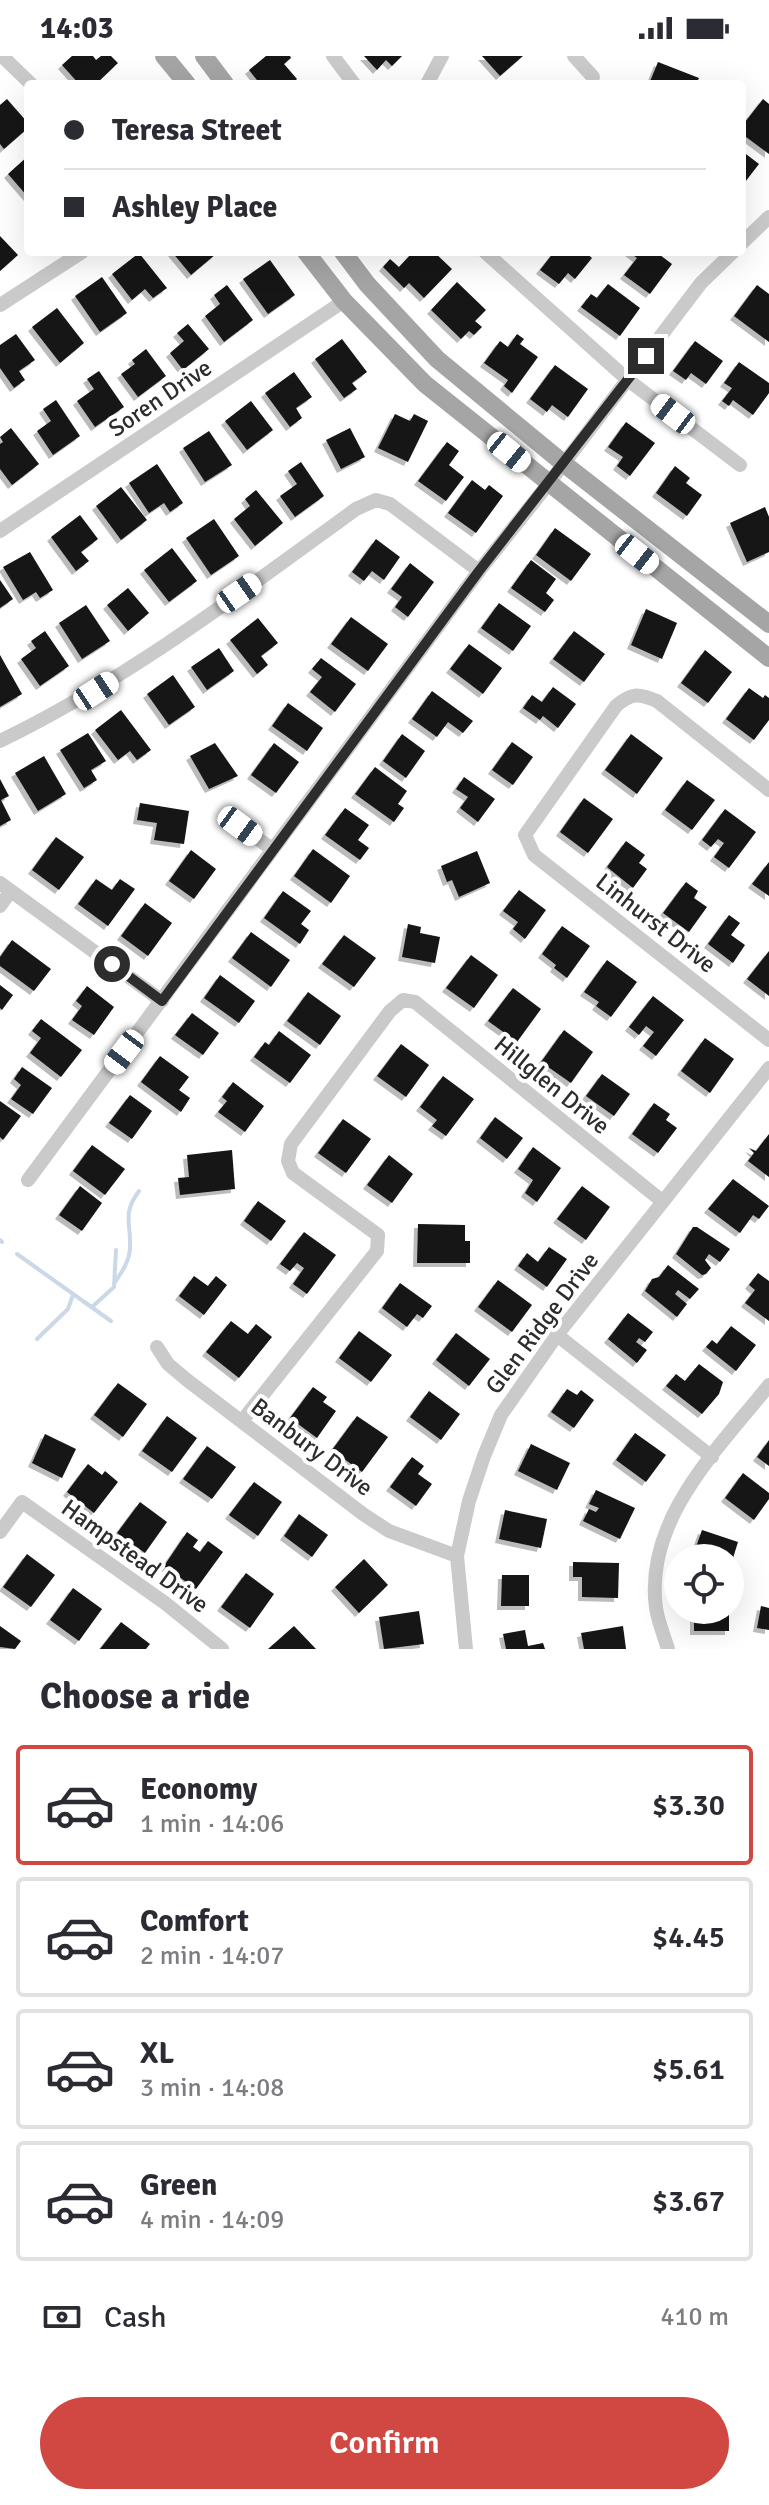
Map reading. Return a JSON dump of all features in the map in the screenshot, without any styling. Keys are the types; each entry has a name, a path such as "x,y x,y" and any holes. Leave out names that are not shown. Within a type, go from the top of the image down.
{"main road":[{"path":"164,56 184,80"},
{"path":"204,56 222,80"},
{"path":"309,256 344,301 425,384 769,658"},
{"path":"346,256 367,284 437,359 563,463 769,624"}],"street":[{"path":"2,56 27,80"},
{"path":"333,56 351,80"},
{"path":"429,80 442,56"},
{"path":"574,56 593,77"},
{"path":"746,239 769,217"},
{"path":"0,305 76,256"},
{"path":"489,256 628,380 740,465"},
{"path":"28,1180 479,571 701,283 729,256"},
{"name":"Soren Drive","path":"0,531 344,301"},
{"path":"0,741 96,691 356,509 376,500 390,504 479,571"},
{"name":"Linhurst Drive","path":"769,790 657,701 641,694 629,695 616,706 525,835 534,855 769,1040"},
{"path":"240,826 272,849"},
{"path":"0,906 5,888 162,1001"},
{"name":"Hillglen Drive","path":"242,1421 377,1251 378,1235 293,1173 288,1161 291,1144 390,1011 403,1000 415,1002 662,1201"},
{"name":"Glen Ridge Drive","path":"466,1649 457,1556 469,1501 501,1415 557,1335 769,1068"},
{"path":"557,1335 712,1457"},
{"name":"Banbury Drive","path":"157,1347 168,1364 389,1531 457,1556"},
{"path":"668,1649 656,1608 656,1574 662,1544 679,1502 769,1385"},
{"name":"Hampstead Drive","path":"0,1532 22,1502 165,1603 222,1649"}],"building":[{"path":"72,56 93,56 96,60 101,56 111,56 118,63 100,80 75,80 62,65"},
{"path":"266,56 290,56 284,64 297,79 257,80 249,70"},
{"path":"364,56 402,56 392,66 386,60 377,70"},
{"path":"482,56 523,56 500,76"},
{"path":"658,62 699,78 698,80 651,80"},
{"path":"7,99 24,118 24,132 4,149 0,144 0,105"},
{"path":"763,99 769,104 769,154 746,137 746,121"},
{"path":"746,154 759,164 746,181"},
{"path":"24,160 24,192 8,174"},
{"path":"0,236 18,255 0,271"},
{"path":"135,256 141,256 167,288 153,298 145,289 132,300 112,274"},
{"path":"175,256 214,256 191,275"},
{"path":"409,256 438,256 452,269 424,298 409,283 404,288 383,267 390,259 399,267"},
{"path":"551,256 592,258 575,279 568,273 559,284 540,270"},
{"path":"634,256 661,256 672,264 650,294 624,275 637,258"},
{"path":"270,260 295,295 268,314 243,279"},
{"path":"102,277 127,313 100,332 75,296"},
{"path":"457,282 486,310 475,321 482,327 474,335 469,331 461,339 431,310"},
{"path":"608,284 640,308 620,336 581,307 591,294 597,298"},
{"path":"227,285 253,320 224,342 205,316 220,304 214,295"},
{"path":"757,285 769,294 769,342 734,316"},
{"path":"57,308 84,343 60,363 32,327"},
{"path":"188,324 209,349 183,370 170,353 184,341 177,333"},
{"path":"16,334 35,360 19,371 25,380 14,388 0,368 0,345"},
{"path":"517,334 524,339 520,344 538,357 512,393 504,386 508,380 484,363 500,341 508,347"},
{"path":"342,339 367,372 352,383 357,389 344,398 315,359"},
{"path":"695,341 723,361 706,384 691,373 686,380 673,371"},
{"path":"146,349 166,376 138,397 121,374 135,364 132,360"},
{"path":"739,362 769,383 769,393 753,415 733,400 729,406 722,401 732,388 724,383"},
{"path":"555,365 588,389 568,417 552,405 547,412 530,399"},
{"path":"99,371 124,407 95,427 77,401 94,389 87,379"},
{"path":"294,372 312,397 296,408 302,418 290,427 265,393"},
{"path":"56,400 80,436 53,455 37,431 51,421 43,409"},
{"path":"251,401 273,430 247,450 225,421"},
{"path":"395,414 410,421 414,414 428,421 408,462 378,448"},
{"path":"626,422 655,443 630,476 617,466 623,457 608,447"},
{"path":"11,428 39,464 12,485 0,469 0,444 3,442 0,437"},
{"path":"350,428 365,457 341,469 326,440"},
{"path":"209,431 232,465 205,482 183,448"},
{"path":"447,442 459,451 449,465 464,477 446,501 418,481"},
{"path":"301,462 324,496 295,517 280,496 297,484 288,471"},
{"path":"157,464 183,503 170,512 164,503 149,513 129,483"},
{"path":"675,466 690,478 686,483 702,495 687,516 656,493"},
{"path":"472,480 485,490 489,485 503,496 476,533 448,513"},
{"path":"121,487 147,520 121,540 96,506"},
{"path":"256,490 283,523 255,546 234,519 250,506 245,499"},
{"path":"765,507 769,517 769,552 747,562 730,523"},
{"path":"80,515 98,539 81,552 89,561 76,571 51,537"},
{"path":"214,519 239,556 211,575 186,538"},
{"path":"555,528 591,554 571,581 536,555"},
{"path":"376,539 400,557 384,580 372,571 364,581 352,572"},
{"path":"172,548 197,581 169,602 144,570"},
{"path":"30,552 53,590 40,598 36,592 23,600 3,567"},
{"path":"531,560 556,579 546,593 554,600 545,612 511,588"},
{"path":"410,563 434,582 408,617 395,607 402,597 391,589"},
{"path":"0,580 13,599 0,608"},
{"path":"128,588 149,613 128,631 107,605"},
{"path":"499,603 531,626 513,651 481,628"},
{"path":"86,605 110,641 82,659 59,623"},
{"path":"646,609 677,623 662,659 631,645"},
{"path":"351,617 388,644 368,671 331,644"},
{"path":"258,618 278,643 261,656 268,665 257,674 230,640"},
{"path":"45,631 69,666 40,686 21,659 36,648 31,641"},
{"path":"574,631 605,654 584,682 553,659"},
{"path":"469,644 502,668 483,694 450,669"},
{"path":"219,648 234,671 207,690 191,667"},
{"path":"705,650 732,672 708,703 681,683"},
{"path":"0,655 22,694 0,707"},
{"path":"321,658 356,684 335,712 310,692 322,677 312,669"},
{"path":"173,675 195,707 169,725 147,694"},
{"path":"553,687 576,704 558,728 543,716 540,720 523,708 532,695 542,702"},
{"path":"749,688 763,698 765,695 769,698 769,720 754,740 726,719"},
{"path":"432,691 473,721 463,733 448,722 437,737 412,719"},
{"path":"288,703 323,728 307,751 272,726"},
{"path":"121,710 151,750 137,760 130,751 118,760 95,730"},
{"path":"88,733 106,761 91,770 97,780 84,788 60,750"},
{"path":"402,734 425,751 406,778 383,761"},
{"path":"631,734 663,758 637,794 605,770"},
{"path":"512,742 533,757 513,785 492,770"},
{"path":"215,743 238,776 209,789 190,756"},
{"path":"274,743 299,762 276,793 251,775"},
{"path":"44,756 66,794 38,811 15,773"},
{"path":"375,767 407,791 398,804 404,808 394,822 355,794"},
{"path":"464,777 495,799 478,822 460,808 468,797 456,789"},
{"path":"0,779 9,796 1,800 11,820 0,826"},
{"path":"687,780 715,800 692,830 665,810"},
{"path":"584,798 613,819 588,853 560,832"},
{"path":"140,803 189,811 184,844 154,840 157,823 137,820"},
{"path":"345,808 369,825 358,840 369,848 360,860 325,835"},
{"path":"725,809 756,832 729,868 714,857 724,843 718,839 711,847 702,840"},
{"path":"56,837 84,857 59,890 32,870"},
{"path":"626,841 645,855 639,863 647,869 633,888 607,867"},
{"path":"313,849 350,876 331,903 294,876"},
{"path":"191,850 216,869 194,899 169,881"},
{"path":"477,851 490,883 459,897 452,880 447,882 441,866"},
{"path":"769,862 769,896 752,884"},
{"path":"96,879 112,890 120,879 135,889 108,926 78,904"},
{"path":"686,882 698,891 694,898 707,907 689,932 663,913"},
{"path":"519,890 546,910 525,939 513,929 518,922 503,911"},
{"path":"283,891 311,911 301,924 309,930 300,944 264,918"},
{"path":"145,903 172,923 148,956 121,936"},
{"path":"729,915 740,923 731,935 745,945 733,963 708,944"},
{"path":"408,924 421,927 420,933 440,937 435,963 402,957"},
{"path":"562,926 590,946 567,978 542,954"},
{"path":"251,932 290,960 271,987 232,958"},
{"path":"344,935 376,958 354,987 322,964"},
{"path":"12,940 51,969 34,991 0,966 0,957"},
{"path":"769,951 769,996 747,979"},
{"path":"471,955 498,975 474,1008 446,988"},
{"path":"607,960 637,982 611,1017 596,1006 599,1002 584,992"},
{"path":"220,975 255,1001 239,1023 204,998"},
{"path":"0,985 13,995 2,1010 0,1008"},
{"path":"87,986 114,1007 94,1035 72,1020 82,1006 76,1001"},
{"path":"513,988 541,1009 517,1042 488,1021"},
{"path":"308,992 341,1016 320,1045 287,1021"},
{"path":"653,996 684,1020 656,1056 643,1046 654,1032 646,1026 639,1035 629,1027"},
{"path":"192,1013 219,1033 203,1055 175,1035"},
{"path":"41,1019 82,1050 61,1077 30,1053 41,1038 32,1031"},
{"path":"564,1030 593,1052 571,1083 541,1062"},
{"path":"279,1031 311,1055 290,1083 254,1057 265,1042 269,1045"},
{"path":"705,1038 734,1059 710,1093 681,1071"},
{"path":"401,1044 429,1065 406,1097 377,1076"},
{"path":"160,1056 189,1077 179,1090 190,1098 181,1112 141,1082"},
{"path":"22,1067 52,1088 33,1114 11,1099 21,1085 14,1079"},
{"path":"602,1074 630,1094 614,1116 586,1096"},
{"path":"443,1076 474,1099 446,1136 432,1126 437,1120 420,1107"},
{"path":"233,1082 264,1106 245,1132 218,1112 227,1101 222,1097"},
{"path":"130,1095 152,1111 132,1139 109,1123"},
{"path":"0,1101 21,1116 3,1140 0,1137"},
{"path":"654,1103 670,1114 666,1120 677,1128 658,1153 632,1134"},
{"path":"495,1117 523,1138 507,1159 480,1138"},
{"path":"343,1119 371,1139 346,1173 318,1153"},
{"path":"769,1134 769,1177 748,1161 754,1153 749,1148 756,1151"},
{"path":"92,1145 125,1169 105,1195 73,1171"},
{"path":"533,1147 561,1168 537,1202 525,1193 533,1180 518,1169"},
{"path":"232,1150 235,1189 180,1195 178,1178 189,1177 187,1155"},
{"path":"389,1155 413,1174 392,1203 367,1185"},
{"path":"733,1179 769,1206 759,1219 753,1215 740,1233 708,1209"},
{"path":"80,1186 102,1203 82,1231 59,1215"},
{"path":"582,1186 610,1207 586,1240 557,1219"},
{"path":"258,1201 286,1221 271,1241 244,1221"},
{"path":"418,1224 465,1225 465,1241 470,1241 470,1263 417,1263"},
{"path":"693,1227 730,1249 720,1262 709,1254 705,1260 711,1268 702,1275 676,1254"},
{"path":"304,1232 336,1255 307,1294 293,1284 304,1268 297,1263 290,1271 280,1264"},
{"path":"549,1247 567,1259 547,1287 518,1266 527,1253 538,1262"},
{"path":"668,1265 699,1289 690,1299 678,1290 675,1294 687,1304 677,1317 645,1291 652,1279 659,1277"},
{"path":"758,1273 769,1281 769,1321 745,1303 755,1290 749,1285"},
{"path":"194,1276 208,1286 216,1276 227,1285 204,1315 179,1296"},
{"path":"498,1280 532,1305 512,1332 478,1307"},
{"path":"400,1283 432,1306 423,1318 417,1314 407,1327 382,1308"},
{"path":"628,1313 653,1332 645,1342 639,1338 636,1342 647,1350 637,1363 608,1339"},
{"path":"231,1321 248,1334 256,1324 272,1337 239,1378 206,1352"},
{"path":"731,1326 756,1345 736,1371 706,1347 712,1340 717,1344"},
{"path":"359,1331 392,1355 371,1382 339,1358"},
{"path":"456,1333 490,1359 469,1386 436,1360"},
{"path":"699,1364 723,1382 719,1394 702,1414 666,1386 676,1374 685,1381"},
{"path":"118,1383 147,1404 123,1437 94,1415"},
{"path":"313,1387 327,1397 323,1402 336,1411 317,1438 290,1418"},
{"path":"567,1389 577,1395 581,1390 594,1400 574,1428 551,1412"},
{"path":"429,1391 460,1414 441,1440 410,1417"},
{"path":"167,1416 197,1438 172,1472 142,1451"},
{"path":"357,1416 388,1437 362,1472 332,1450"},
{"path":"635,1433 666,1455 646,1482 616,1460"},
{"path":"45,1434 76,1449 62,1478 32,1463"},
{"path":"769,1440 769,1466 757,1457"},
{"path":"531,1444 570,1463 557,1490 518,1471"},
{"path":"207,1446 236,1467 212,1499 183,1479"},
{"path":"412,1457 424,1466 418,1474 432,1484 416,1506 390,1487"},
{"path":"88,1464 102,1475 105,1471 118,1482 94,1513 67,1492"},
{"path":"743,1473 769,1493 769,1499 754,1520 725,1498"},
{"path":"254,1482 282,1502 258,1536 229,1515"},
{"path":"596,1490 635,1508 620,1539 583,1521 589,1509 596,1512 599,1508 589,1504"},
{"path":"140,1502 167,1522 145,1553 117,1533"},
{"path":"505,1510 547,1519 541,1548 499,1539"},
{"path":"299,1514 328,1535 312,1557 284,1536"},
{"path":"702,1530 738,1542 737,1544 697,1544"},
{"path":"187,1532 198,1540 193,1547 200,1552 208,1541 223,1552 196,1589 164,1566"},
{"path":"27,1554 55,1575 31,1607 3,1587"},
{"path":"364,1559 388,1585 359,1613 335,1587"},
{"path":"573,1562 619,1563 618,1598 582,1597 582,1577 573,1577"},
{"path":"246,1573 274,1594 250,1628 221,1607"},
{"path":"502,1575 529,1575 529,1606 501,1606"},
{"path":"73,1588 102,1609 79,1641 50,1620"},
{"path":"761,1606 769,1608 769,1630 757,1628"},
{"path":"419,1611 424,1644 384,1649 379,1617"},
{"path":"121,1622 150,1644 146,1649 100,1649"},
{"path":"694,1624 729,1624 729,1631 694,1631"},
{"path":"0,1626 21,1641 15,1649 0,1647"},
{"path":"294,1626 316,1649 268,1649"},
{"path":"623,1626 626,1649 584,1649 581,1633"},
{"path":"525,1630 528,1646 543,1643 545,1649 506,1649 503,1634"}],"waterway":[{"path":"115,1282 129,1257 128,1218 139,1191"},
{"path":"92,1307 114,1287 116,1250"},
{"path":"17,1254 111,1321"},
{"path":"37,1339 68,1309 73,1295"}],"route":[{"path":"112,964 162,1001 479,571 646,356"}]}
